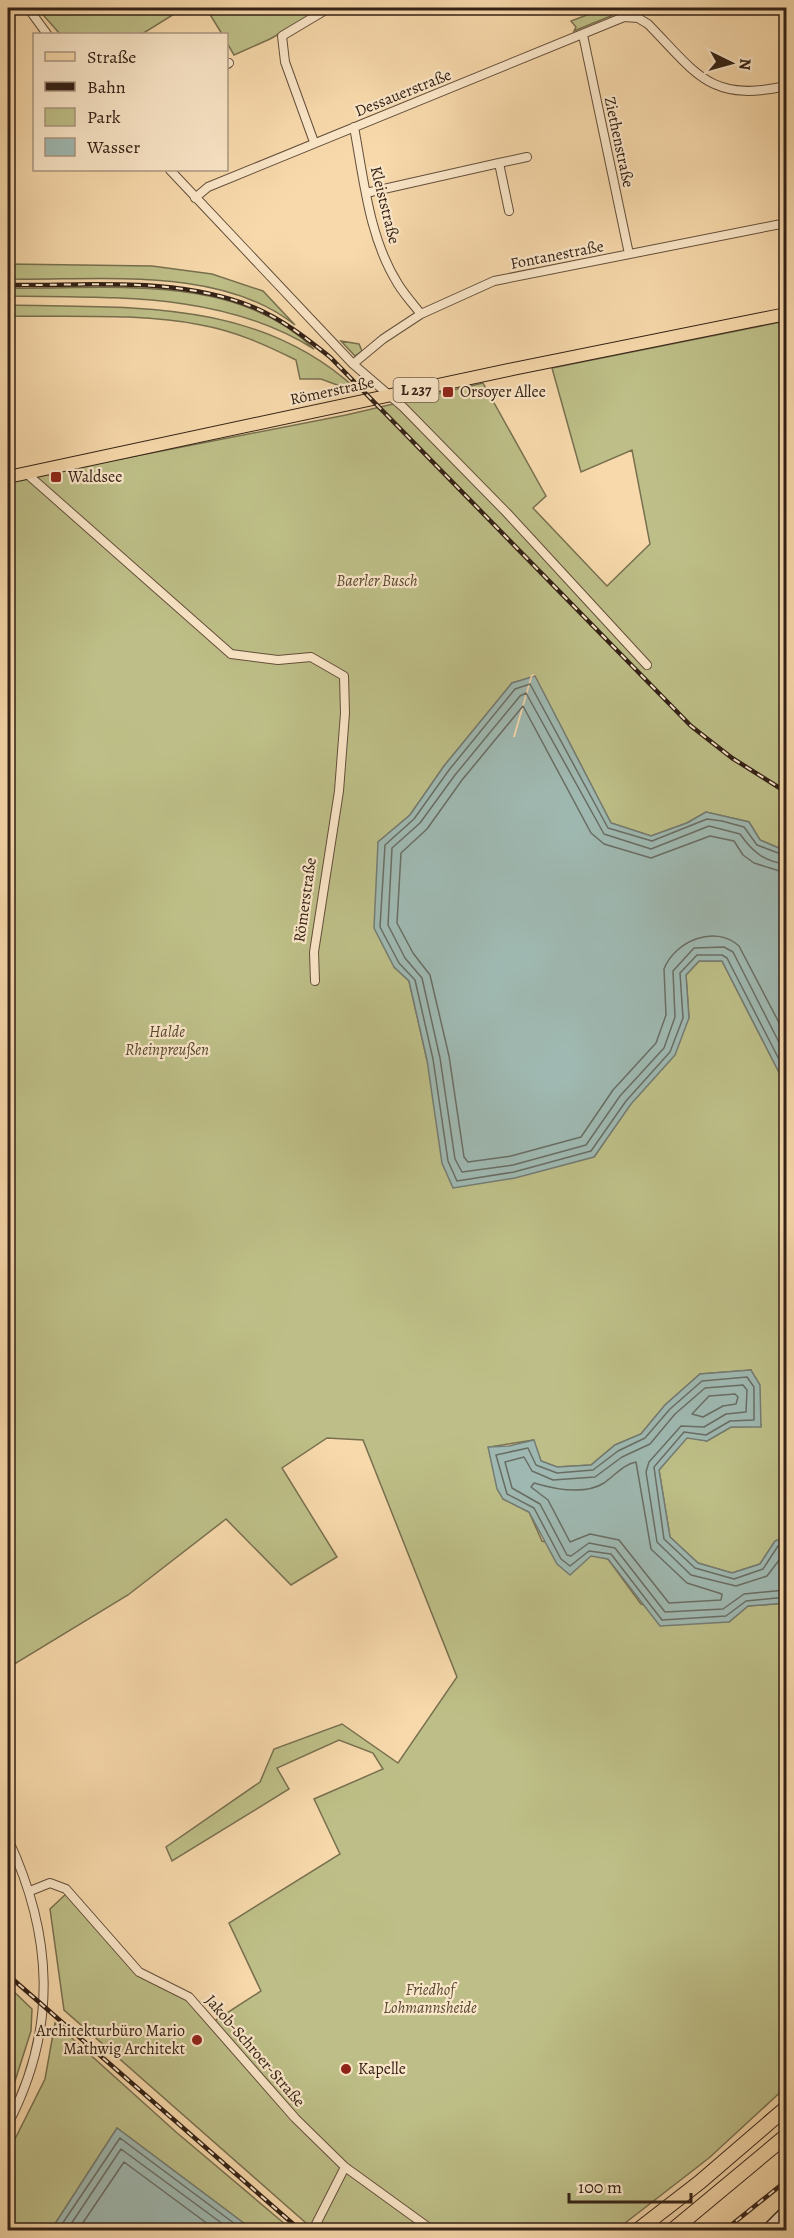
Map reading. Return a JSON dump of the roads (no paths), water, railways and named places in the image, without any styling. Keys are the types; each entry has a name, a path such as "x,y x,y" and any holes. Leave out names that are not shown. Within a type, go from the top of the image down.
{"highway":[{"path":"638,2230 700,2182 786,2108"},
{"path":"673,2230 786,2136"}],"main road":[{"name":"Römerstraße","path":"8,477 786,314"},
{"path":"767,2230 786,2211"}],"street":[{"path":"28,8 46,33"},
{"path":"314,142 285,62 282,36 329,8"},
{"path":"623,8 624,17 638,18 648,24 704,81 718,88 745,92 786,86"},
{"name":"Dessauerstraße","path":"195,198 208,187 314,142 624,17"},
{"name":"Ziethenstraße","path":"583,35 629,254"},
{"name":"Kleiststraße","path":"354,127 366,193 381,251 398,284 421,314"},
{"path":"366,193 527,157"},
{"path":"499,163 509,211"},
{"path":"171,171 353,364 403,407 507,513 648,665"},
{"name":"Fontanestraße","path":"353,364 383,339 421,314 494,281 786,223"},
{"name":"Römerstraße","path":"26,473 231,654 278,660 311,657 344,676 343,753 314,952 315,981"},
{"path":"8,1839 30,1891 40,1931 43,1956 40,2037 33,2068 8,2124"},
{"name":"Jakob-Schroer-Straße","path":"30,1891 50,1883 58,1884 66,1889 139,1972 189,1996 295,2118 345,2167 432,2230"},
{"path":"314,2230 345,2167"}],"water":[{"path":"535,676 611,823 651,836 687,823 706,812 749,822 760,840 786,851 786,1086 722,961 699,961 686,975 689,1018 675,1055 631,1104 594,1157 515,1178 453,1188 442,1163 427,1060 409,981 394,967 374,928 378,842 410,815 444,766 512,683"},
{"path":"751,1370 760,1385 761,1427 731,1427 707,1441 687,1438 659,1470 670,1537 698,1563 732,1573 760,1564 775,1541 786,1537 786,1603 748,1606 729,1622 660,1626 608,1559 591,1556 570,1575 557,1564 529,1512 503,1499 497,1489 488,1447 509,1446 534,1440 541,1461 557,1467 591,1465 615,1445 641,1434 665,1405 700,1374"},
{"path":"117,2128 253,2230 51,2230"}],"railway":[{"path":"8,285 101,284 194,291 224,297 253,307 284,323 330,357 691,726 732,758 786,792"},
{"path":"8,1975 300,2230"},
{"path":"725,2230 786,2181"}],"place":[{"name":"Orsoyer Allee","path":"448,392"},
{"name":"Waldsee","path":"56,477"},
{"name":"Architekturbüro Mario Mathwig Architekt","path":"197,2040"},
{"name":"Kapelle","path":"346,2069"}],"park label":[{"name":"Baerler Busch","path":"377,581"},
{"name":"Halde Rheinpreußen","path":"167,1041"},
{"name":"Friedhof Lohmannsheide","path":"430,1999"}]}
